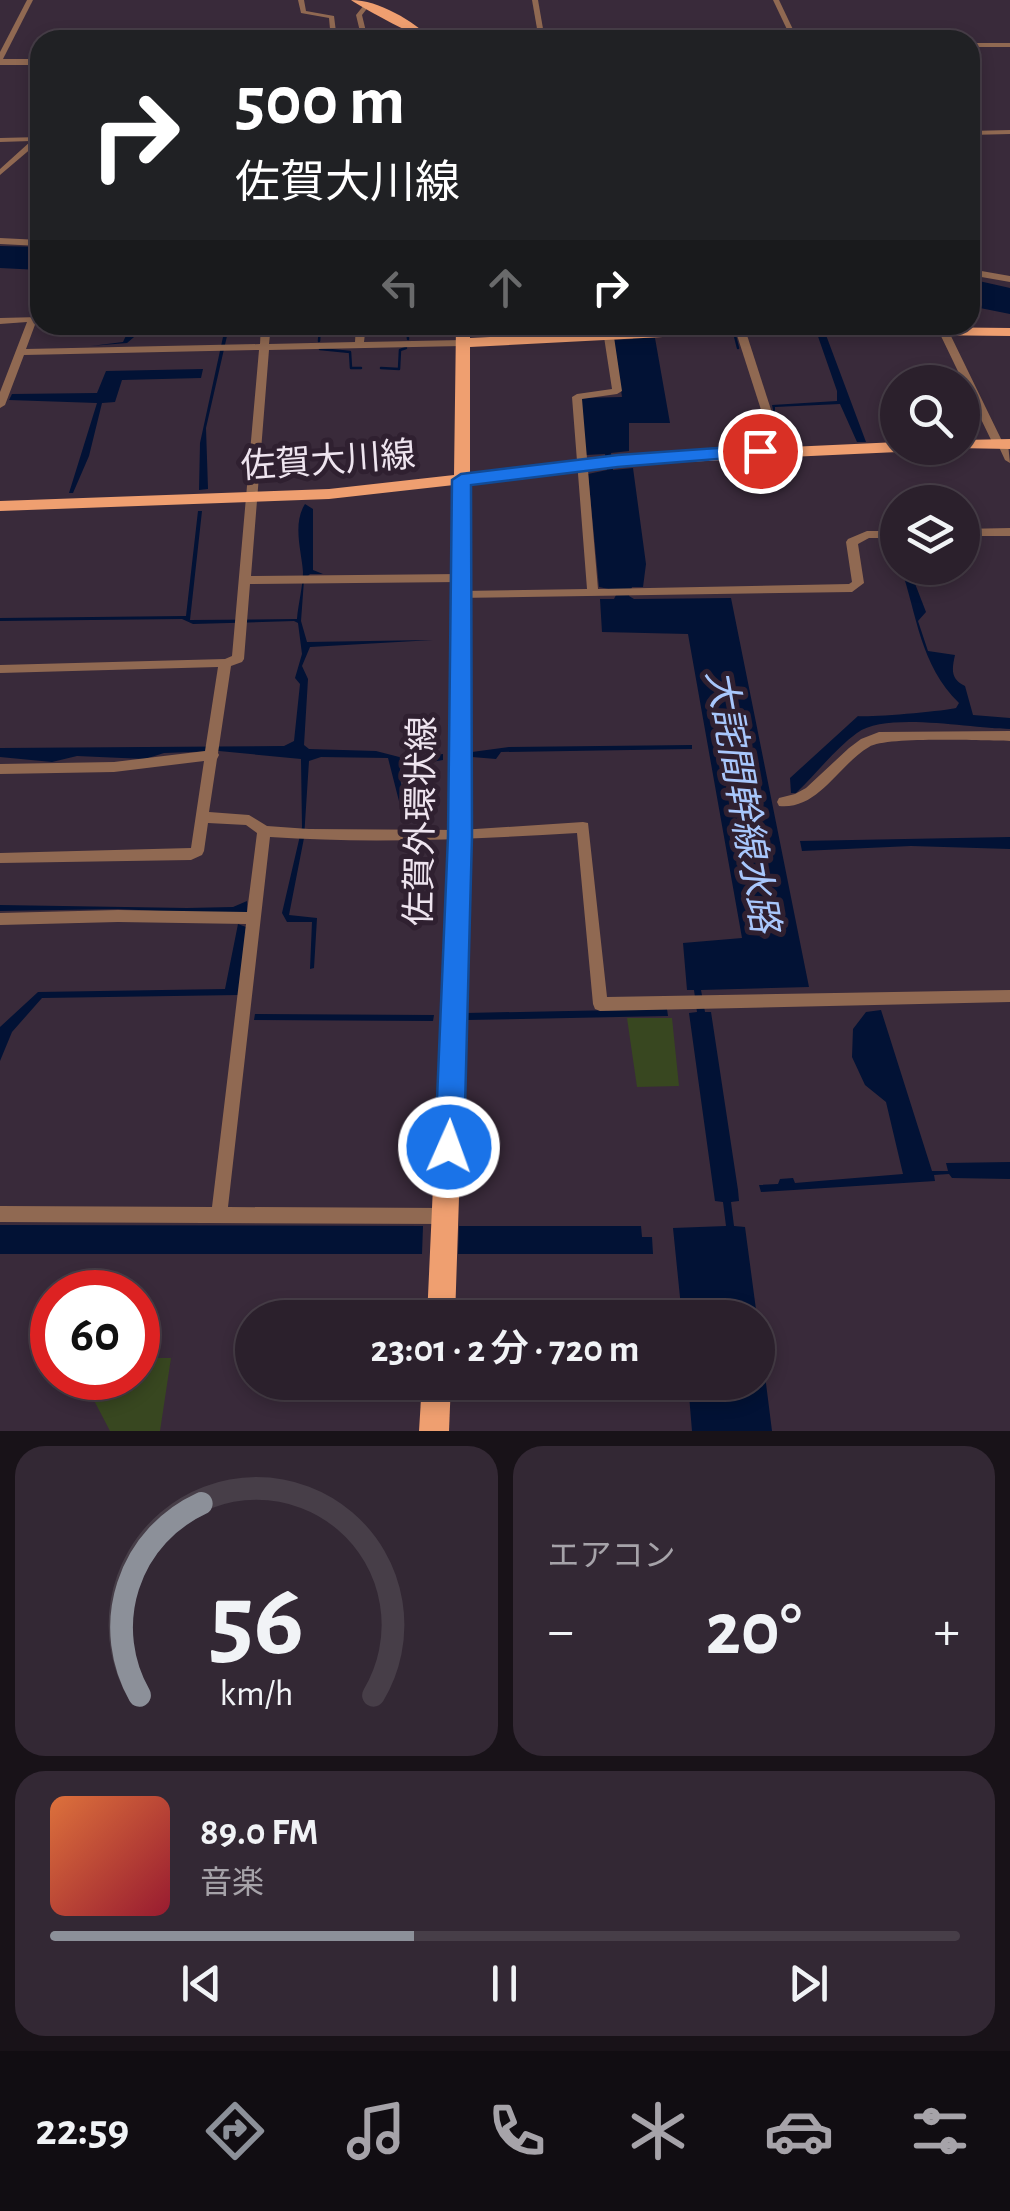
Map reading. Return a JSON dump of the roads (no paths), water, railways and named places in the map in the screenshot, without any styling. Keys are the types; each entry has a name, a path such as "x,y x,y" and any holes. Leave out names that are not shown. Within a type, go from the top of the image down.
{"main road":[{"path":"360,10 409,24 416,30"},
{"path":"980,331 1010,332"},
{"name":"佐賀外環状線","path":"441,1300 460,836 462,335"},
{"path":"462,343 636,335"},
{"path":"980,446 1005,448"},
{"name":"佐賀大川線","path":"0,506 252,497 461,480 610,462 880,447"},
{"path":"434,1431 435,1400"}],"street":[{"path":"30,0 0,60 30,62"},
{"path":"301,0 302,12 332,16 333,30"},
{"path":"535,0 540,30"},
{"path":"776,0 790,30"},
{"path":"980,46 1010,44"},
{"path":"980,133 1010,132"},
{"path":"0,140 30,139"},
{"path":"0,173 30,147"},
{"path":"0,241 30,242"},
{"path":"980,274 1010,279"},
{"path":"0,322 30,320"},
{"path":"0,405 30,333"},
{"path":"0,669 224,663 234,662 241,654 265,335"},
{"path":"360,335 360,345"},
{"path":"742,335 780,450"},
{"path":"948,335 1005,448"},
{"path":"593,593 576,397 617,391 609,337"},
{"path":"21,352 462,343"},
{"path":"980,533 1010,532"},
{"path":"245,580 304,577 593,593 852,588 858,583 852,542 880,535"},
{"path":"0,858 192,855 197,851 224,663"},
{"path":"784,802 803,800 864,742 880,738 1010,736"},
{"path":"0,769 114,768 213,751"},
{"path":"203,817 250,820 264,831 303,833 460,836 583,828 600,1004 1010,996"},
{"path":"219,1214 264,831"},
{"path":"0,919 254,918"},
{"path":"0,1214 447,1216"}],"water":[{"path":"0,246 30,247 30,270 0,268"},
{"path":"980,281 1010,288 1010,314 980,308"},
{"path":"126,335 136,335 127,343 91,346 123,342"},
{"path":"165,335 227,336 206,428 208,489 199,490 200,443 223,337"},
{"name":"大詫間幹線水路","path":"632,335 655,338 670,423 629,423 629,451 611,453 613,470 633,468 646,564 643,587 632,587 629,596 731,598 809,987 701,990 705,1012 711,1012 738,1190 739,1201 731,1202 734,1226 745,1227 755,1300 680,1300 673,1228 726,1226 723,1202 715,1201 689,1013 697,1012 694,990 687,990 683,943 742,938 688,634 602,632 600,599 614,599 618,591 599,587 588,474 607,470 605,454 586,455 580,398 622,397 614,340 633,339"},
{"path":"817,335 826,335 866,442 857,442 840,404 775,407 775,419 772,405 837,401"},
{"path":"203,369 201,378 122,380 115,402 102,403 89,456 73,493 69,493 97,403 9,400 12,394 97,393 106,371"},
{"path":"305,504 313,509 313,570 323,574 310,574 304,580 301,621 307,642 433,640 310,647 302,666 308,679 304,745 309,749 376,751 407,759 443,754 443,760 401,767 408,819 400,805 388,758 321,757 309,761 304,838 289,915 317,918 314,968 310,969 312,922 287,922 282,913 302,827 301,759 219,751 164,753 145,759 77,756 52,762 0,757 0,748 284,746 294,741 300,684 295,678 302,654 298,623 294,621 193,624 182,619 0,618 186,616 198,511 202,511 190,620 297,619 303,572 298,529"},
{"path":"906,585 916,585 926,612 918,621 928,651 955,655 953,673 965,686 973,715 1010,718 1010,729 909,722 871,727 849,739 796,793 791,793 790,778 858,716 956,708 959,703 936,672 921,639"},
{"path":"692,745 692,749 501,752 496,759 472,757 472,752 509,747"},
{"path":"1010,837 1010,849 911,846 802,851 800,841"},
{"path":"247,901 247,912 242,915 118,909 0,911 0,905 187,908 233,907"},
{"path":"238,924 246,927 239,995 42,998 12,1032 0,1061 0,1027 38,992 225,989"},
{"path":"667,1009 668,1016 466,1020 466,1013"},
{"path":"881,1010 932,1171 948,1171 946,1163 1010,1162 1010,1179 952,1178 949,1174 934,1175 935,1181 761,1192 759,1185 778,1184 780,1179 793,1178 795,1183 903,1174 886,1102 865,1085 852,1057 853,1029 866,1012"},
{"path":"255,1014 434,1015 433,1021 254,1020"},
{"path":"0,1225 423,1226 422,1254 0,1254"},
{"path":"459,1226 641,1226 642,1237 652,1237 653,1254 458,1254"},
{"path":"689,1400 768,1400 772,1431 692,1431"}],"waterway":[{"path":"319,335 319,341"},
{"path":"408,335 408,339"},
{"path":"735,335 738,348"},
{"path":"381,368 399,369 400,350 406,348"},
{"path":"320,349 350,352 351,368 361,368"}]}
